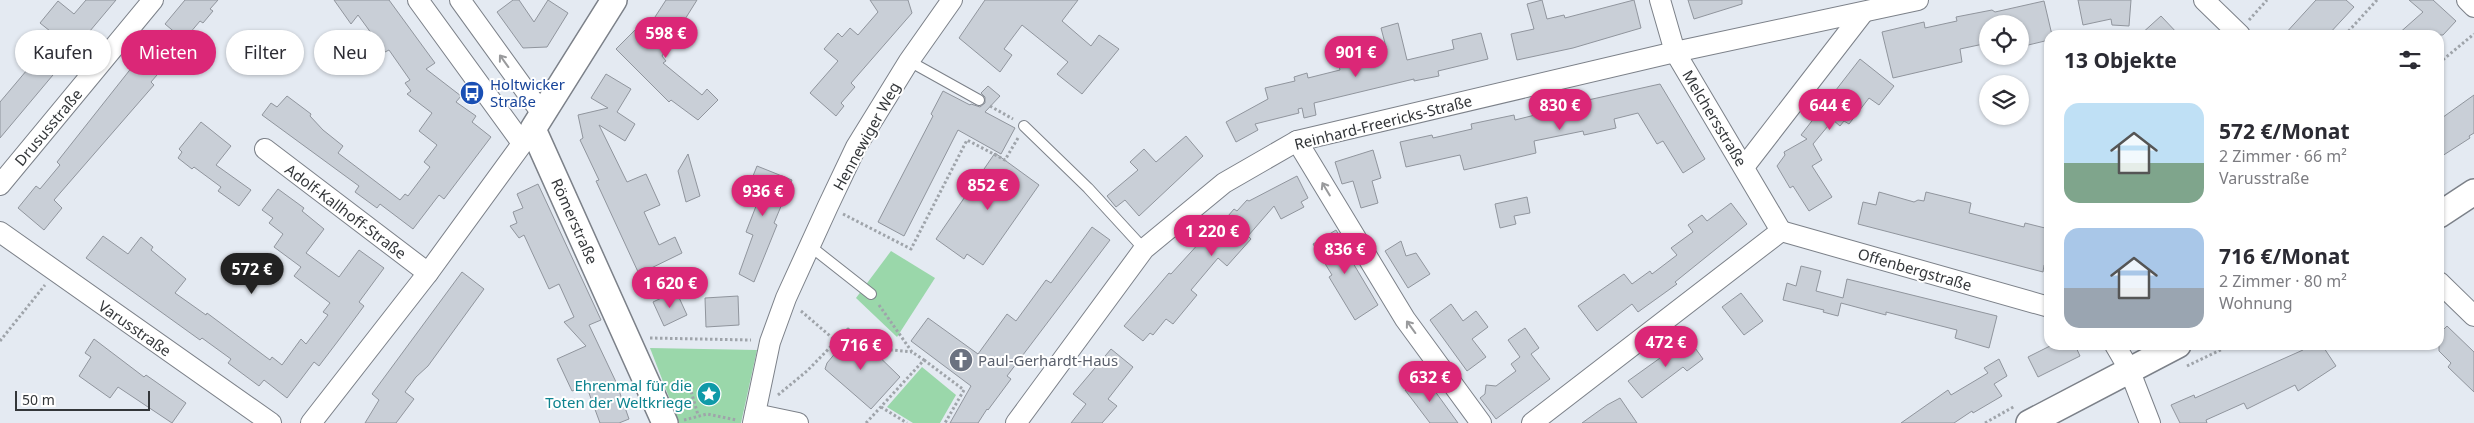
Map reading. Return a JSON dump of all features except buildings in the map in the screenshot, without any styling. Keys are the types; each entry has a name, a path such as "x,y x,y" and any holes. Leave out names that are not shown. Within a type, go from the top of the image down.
{"street":[{"name":"Drususstraße","path":"0,185 153,0"},
{"name":"Römerstraße","path":"418,0 532,129"},
{"name":"Römerstraße","path":"460,0 532,129 665,423"},
{"path":"312,423 428,273 532,129 614,0"},
{"name":"Hennewiger Weg","path":"750,419 770,342 786,298 856,147 909,61 952,0"},
{"name":"Melchersstraße","path":"1660,0 1675,52 1781,232"},
{"name":"Reinhard-Freericks-Straße","path":"1016,423 1144,249 1224,183 1297,140 1675,52 1918,0"},
{"path":"2204,0 2235,30"},
{"path":"2467,0 2474,7"},
{"path":"1744,167 1864,13"},
{"path":"1297,140 1406,319 1481,423"},
{"name":"Adolf-Kallhoff-Straße","path":"265,149 428,273"},
{"path":"2444,212 2474,192"},
{"name":"Varusstraße","path":"0,232 271,423"},
{"path":"1532,423 1781,232"},
{"name":"Offenbergstraße","path":"1781,232 2044,306"},
{"path":"2444,287 2474,316"},
{"path":"2118,350 2129,369 2150,423"},
{"path":"2029,423 2168,350"},
{"path":"750,419 798,423"}],"lane":[{"path":"909,61 979,100"},
{"path":"1024,126 1088,188 1144,249"},
{"path":"810,246 871,294"}],"path":[{"path":"2242,30 2267,0"},
{"path":"2350,30 2377,0"},
{"path":"2444,59 2474,34"},
{"path":"828,206 910,249 967,140 1005,160 1024,126 979,100"},
{"path":"0,341 56,272"},
{"path":"871,294 912,352 964,390 945,423"},
{"path":"786,298 836,341"},
{"path":"676,423 698,415 750,419 808,371 848,329 873,348 912,352"},
{"path":"627,339 741,338 770,342"},
{"path":"866,423 924,360"},
{"path":"654,397 678,388 691,391 698,415"},
{"path":"881,407 907,423"}],"green space":[{"path":"891,251 935,278 897,337 856,298"},
{"path":"650,348 757,350 741,423 679,423"},
{"path":"922,367 956,395 940,423 913,423 887,407"}],"place":[{"name":"Holtwicker Straße","path":"472,93"},
{"name":"Paul-Gerhardt-Haus","path":"961,360"},
{"name":"Ehrenmal für die Toten der Weltkriege","path":"709,394"}]}
